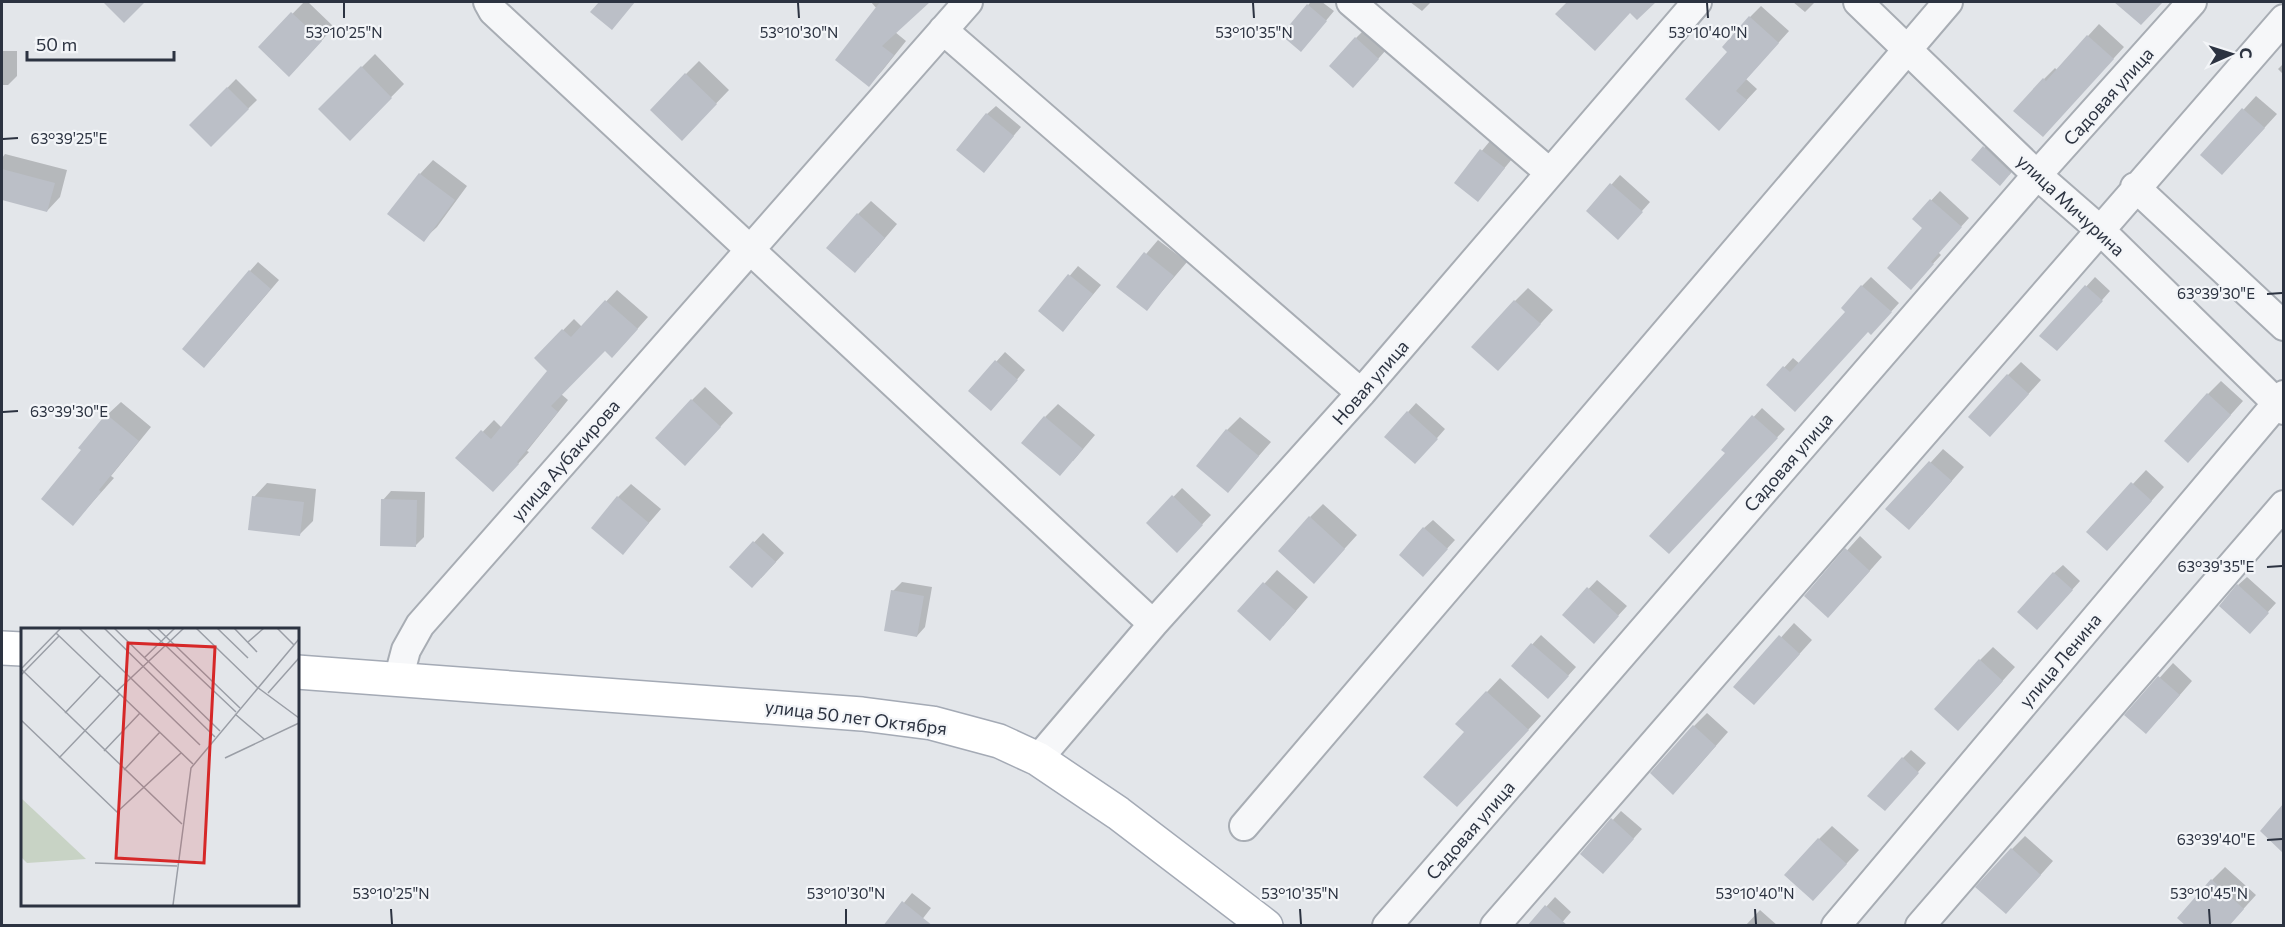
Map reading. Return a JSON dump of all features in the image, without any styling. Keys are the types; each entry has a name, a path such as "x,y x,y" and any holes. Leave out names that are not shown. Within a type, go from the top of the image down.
{"main road":[{"path":"2,648 21,649"},
{"name":"улица 50 лет Октября","path":"298,672 862,714 932,723 999,741 1038,759 1118,813 1266,926"}],"street":[{"path":"488,2 493,11 749,251 1154,624"},
{"name":"улица Аубакирова","path":"398,680 406,650 420,625 968,2"},
{"path":"1351,2 1550,173"},
{"name":"Новая улица","path":"1038,759 1154,624 1361,393 1697,2"},
{"name":"улица Мичурина","path":"1858,2 2037,175 2098,229 2281,403"},
{"path":"1244,826 1948,2"},
{"name":"Садовая улица","path":"1387,926 2037,175 2193,2"},
{"path":"1495,926 2098,229 2283,19"},
{"path":"943,30 1361,393"},
{"path":"2135,187 2283,326"},
{"name":"улица Ленина","path":"1836,926 2281,403"},
{"path":"1920,926 2283,505"}],"building":[{"path":"103,2 145,2 124,23"},
{"path":"599,2 635,2 612,30 590,12"},
{"path":"880,2 930,2 882,46 894,55 869,87 835,60"},
{"path":"1567,2 1656,2 1637,20 1630,13 1595,51 1555,14"},
{"path":"2114,2 2163,2 2141,25"},
{"path":"1307,4 1327,21 1301,52 1281,35"},
{"path":"291,12 322,41 289,77 258,47"},
{"path":"1749,16 1779,43 1736,91 1747,100 1719,131 1685,99 1727,52 1722,47"},
{"path":"2087,35 2114,59 2043,137 2013,111 2043,78 2046,81"},
{"path":"1355,37 1379,59 1353,88 1329,66"},
{"path":"361,66 392,98 350,141 318,109"},
{"path":"685,73 717,104 682,141 650,110"},
{"path":"227,87 249,109 211,147 189,125"},
{"path":"2242,108 2265,128 2222,175 2200,155"},
{"path":"986,113 1014,136 984,173 956,150"},
{"path":"1983,146 2011,173 2000,186 1971,160"},
{"path":"1480,149 1505,168 1478,202 1454,183"},
{"path":"2,169 55,183 47,212 2,200"},
{"path":"419,173 455,200 424,242 387,214"},
{"path":"1610,183 1643,212 1618,240 1586,211"},
{"path":"1930,199 1962,227 1931,262 1934,264 1911,290 1887,268 1922,228 1912,219"},
{"path":"857,213 885,238 855,273 826,248"},
{"path":"1144,252 1174,276 1147,311 1116,287"},
{"path":"249,270 271,289 204,368 182,349"},
{"path":"1068,274 1093,294 1063,332 1038,311"},
{"path":"1861,285 1892,312 1871,335 1868,332 1795,412 1766,385 1783,366 1790,372 1845,312 1841,308"},
{"path":"2085,285 2103,301 2057,351 2039,336"},
{"path":"605,300 638,329 612,358 605,351 551,406 558,412 517,462 519,464 493,492 455,458 481,430 491,439 547,371 534,358 562,329 571,337"},
{"path":"1514,300 1541,324 1498,371 1471,347"},
{"path":"995,360 1018,380 991,411 968,391"},
{"path":"2007,374 2029,394 1990,437 1968,417"},
{"path":"2207,393 2231,415 2188,463 2164,441"},
{"path":"691,399 721,427 685,466 655,438"},
{"path":"1407,411 1438,439 1415,464 1384,437"},
{"path":"106,414 139,441 73,526 41,499 81,450 78,448"},
{"path":"1752,415 1778,438 1669,554 1649,536 1725,453 1721,450"},
{"path":"1044,416 1083,449 1060,476 1021,443"},
{"path":"1226,429 1259,456 1228,493 1196,466"},
{"path":"1929,461 1952,481 1909,530 1885,509"},
{"path":"2131,482 2152,501 2107,551 2086,532"},
{"path":"1172,495 1203,525 1177,553 1146,523"},
{"path":"252,496 304,502 300,536 248,530"},
{"path":"617,496 649,523 623,555 591,528"},
{"path":"381,499 417,500 416,547 380,546"},
{"path":"1309,516 1345,549 1314,584 1278,551"},
{"path":"1423,527 1448,549 1423,577 1399,555"},
{"path":"753,541 776,562 752,588 729,567"},
{"path":"1845,548 1870,571 1828,618 1804,596"},
{"path":"2053,572 2073,590 2037,630 2017,612"},
{"path":"1263,582 1296,611 1270,641 1237,611"},
{"path":"2237,584 2269,613 2250,634 2219,606"},
{"path":"1587,587 1619,616 1594,644 1562,615"},
{"path":"891,590 924,596 917,637 884,631"},
{"path":"1779,635 1800,654 1754,705 1733,687"},
{"path":"1531,643 1569,676 1548,699 1511,666"},
{"path":"1979,659 2003,681 1958,731 1934,709"},
{"path":"2158,676 2180,695 2146,734 2124,715"},
{"path":"1486,691 1529,730 1457,807 1423,777 1464,732 1455,724"},
{"path":"1693,725 1716,746 1673,795 1650,773"},
{"path":"1902,757 1919,773 1885,811 1867,796"},
{"path":"2283,804 2283,853 2260,831"},
{"path":"1611,818 1634,839 1603,874 1580,854"},
{"path":"1818,838 1847,864 1813,901 1784,875"},
{"path":"2011,848 2041,875 2006,914 1975,887"},
{"path":"2211,879 2244,909 2229,926 2186,926 2177,918"},
{"path":"902,901 933,926 883,926"},
{"path":"1545,905 1568,926 1527,926"}]}
